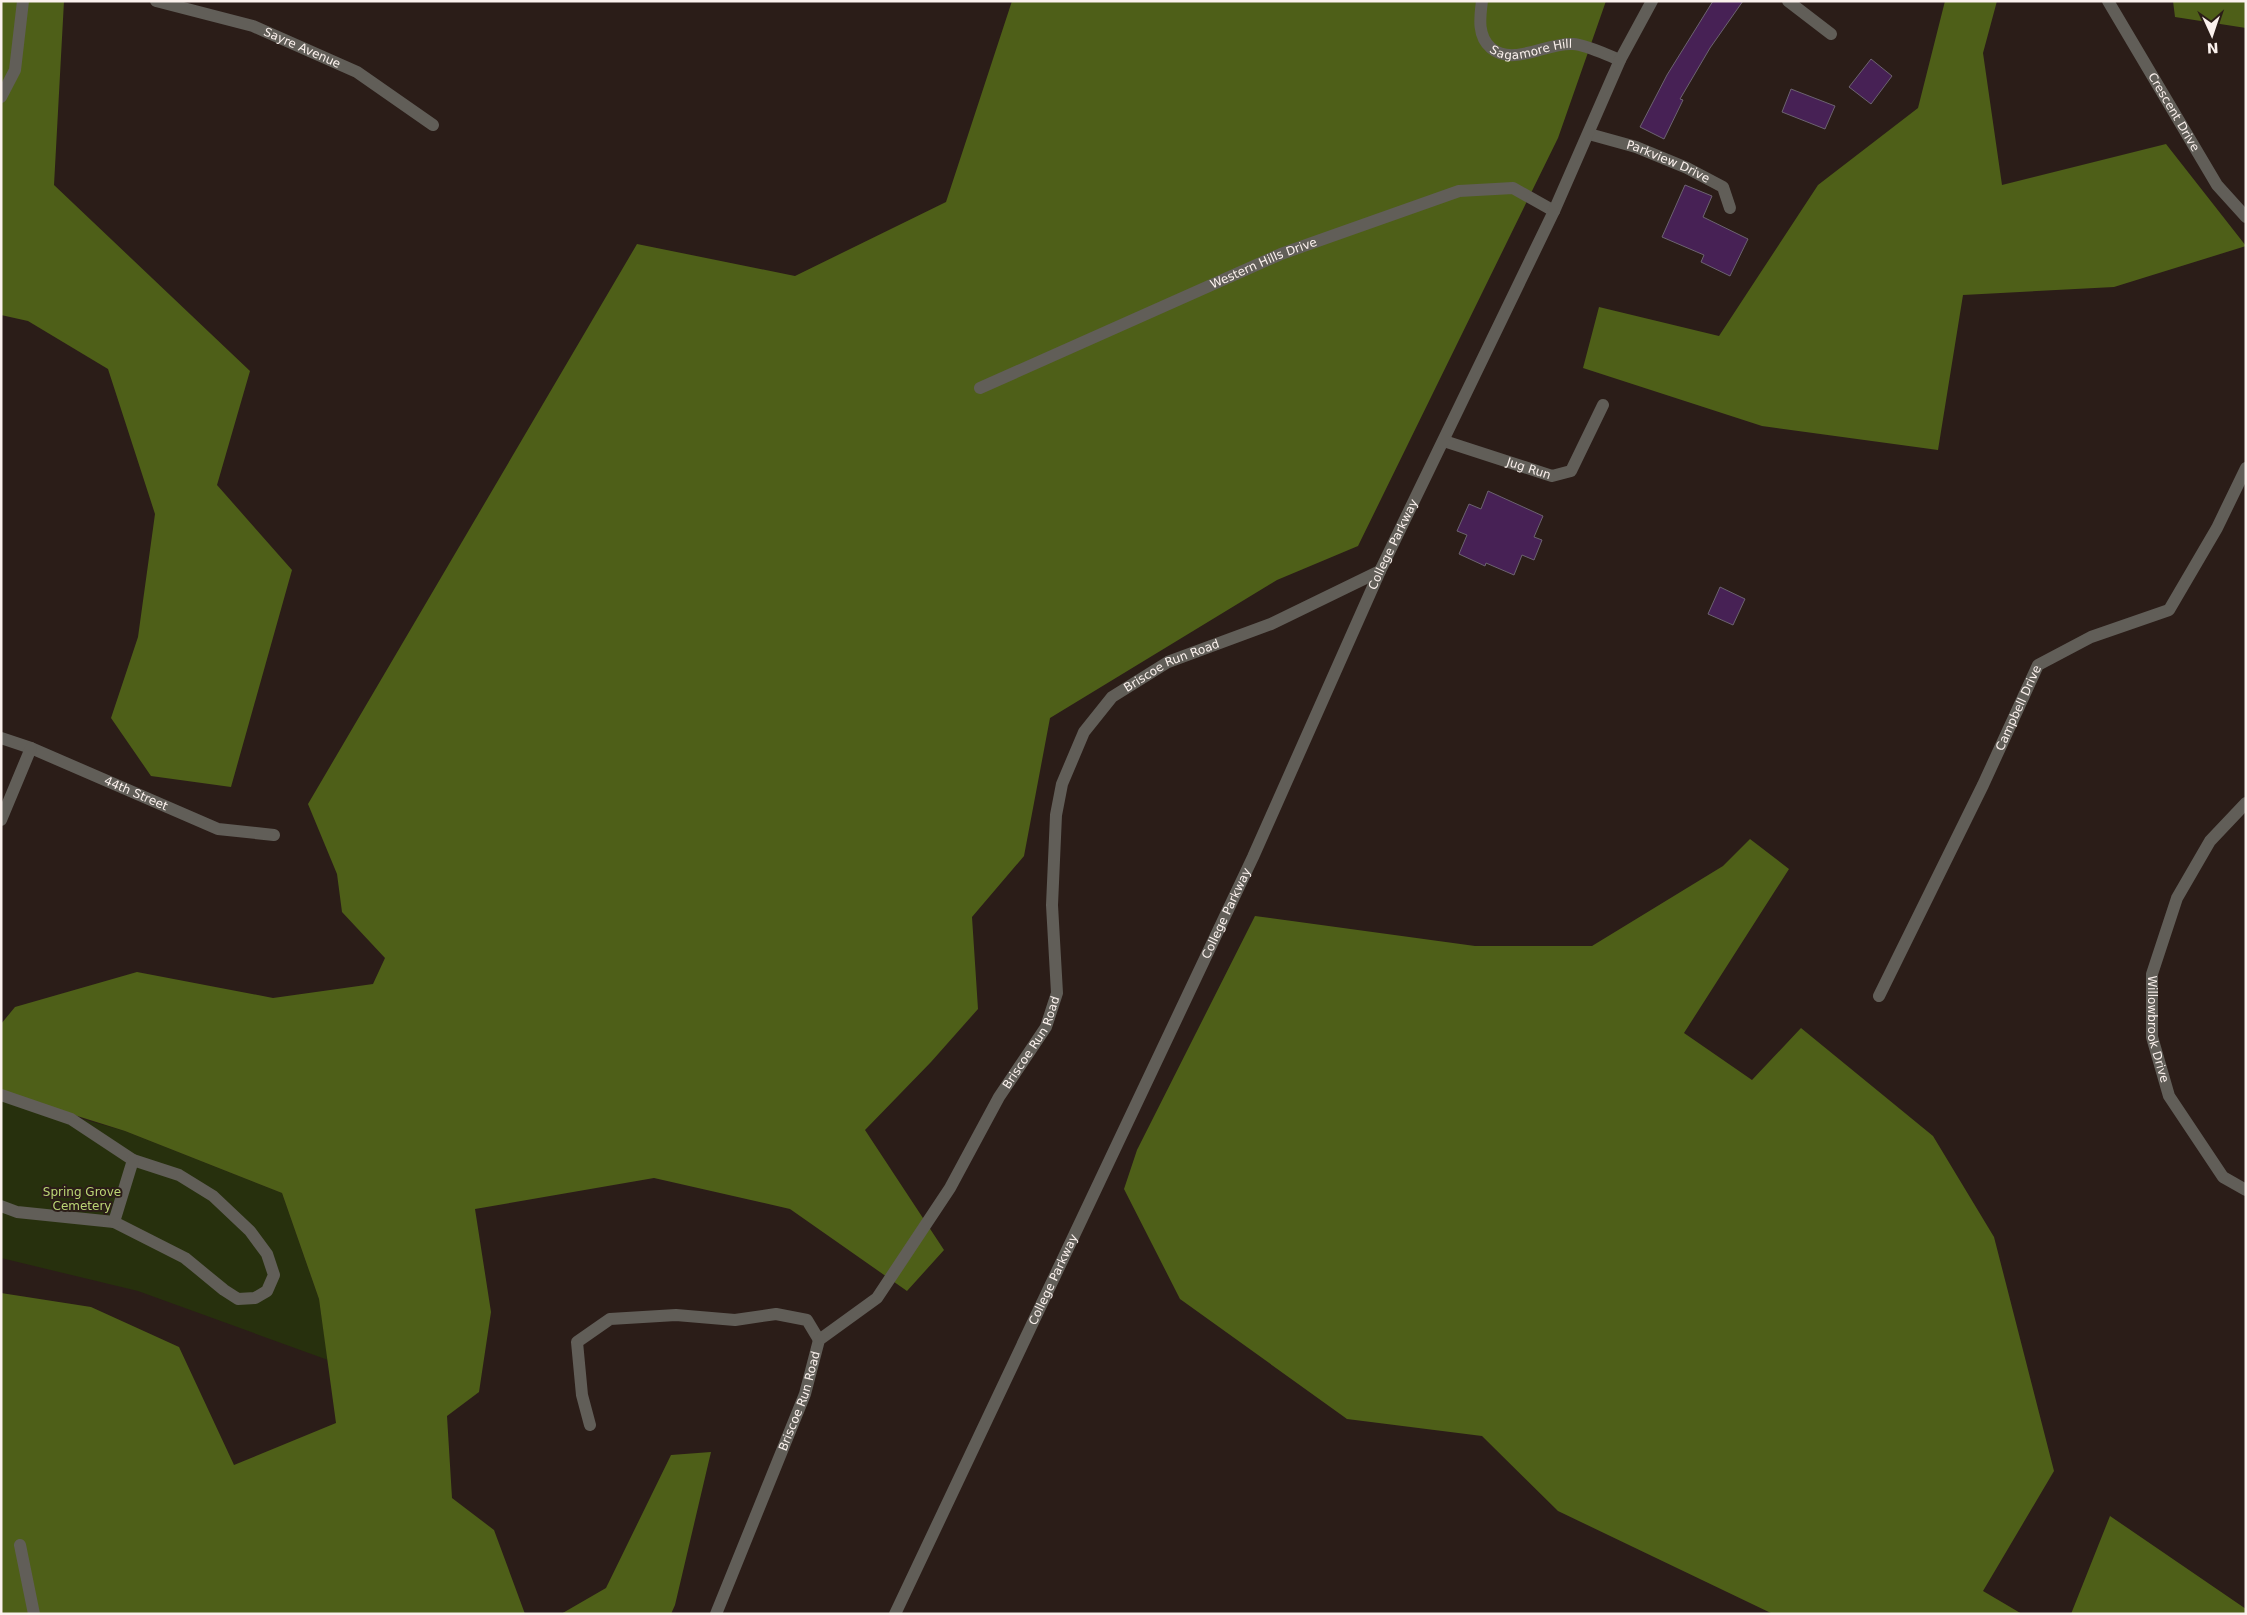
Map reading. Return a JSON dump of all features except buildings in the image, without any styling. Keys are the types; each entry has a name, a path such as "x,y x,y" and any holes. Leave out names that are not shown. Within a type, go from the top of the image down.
{"street":[{"path":"1,97 15,70 23,1"},
{"name":"Sayre Avenue","path":"156,1 253,26 357,72 432,125"},
{"name":"Sagamore Hill","path":"1482,1 1481,33 1488,45 1496,53 1510,56 1556,45 1573,44 1620,60"},
{"path":"1554,211 1620,60 1652,1"},
{"path":"1788,1 1831,34"},
{"name":"Crescent Drive","path":"2108,1 2216,186 2246,217"},
{"name":"Parkview Drive","path":"1589,134 1636,147 1687,168 1723,187 1730,208"},
{"name":"Western Hills Drive","path":"980,388 1281,254 1459,190 1513,188 1554,211"},
{"name":"College Parkway","path":"895,1614 1253,857 1380,571 1554,211"},
{"name":"Jug Run","path":"1444,441 1552,476 1571,471 1603,405"},
{"name":"Campbell Drive","path":"1879,996 1984,785 2038,665 2091,637 2169,610 2217,528 2246,468"},
{"name":"Briscoe Run Road","path":"716,1614 805,1394 819,1340 876,1298 950,1188 999,1097 1046,1027 1057,993 1052,905 1056,816 1062,784 1084,732 1112,697 1168,662 1272,624 1380,571"},
{"name":"44th Street","path":"1,738 31,748 218,829 274,835"},
{"path":"1,820 31,748"},
{"name":"Willowbrook Drive","path":"2246,803 2210,841 2177,898 2152,974 2152,1037 2169,1096 2223,1177 2246,1190"},
{"path":"1,1095 71,1119 134,1160 179,1175 213,1196 250,1231 267,1254 274,1275 267,1291 254,1298 238,1299 185,1258 114,1222 17,1212 1,1206"},
{"path":"114,1222 134,1160"},
{"path":"590,1425 582,1395 577,1342 610,1319 676,1315 736,1320 776,1314 807,1320 819,1340"},
{"path":"20,1546 34,1614"}],"green space":[{"path":"1,1 64,1 54,185 250,371 217,485 292,570 231,787 151,776 111,718 138,637 155,514 108,369 28,321 1,315"},
{"path":"1012,1 1606,1 1558,138 1358,546 1277,580 1050,718 1024,856 972,917 978,1009 931,1062 865,1130 944,1250 907,1291 790,1209 654,1178 475,1209 491,1312 479,1392 447,1416 452,1498 494,1530 525,1614 1,1614 1,1293 91,1307 179,1347 234,1465 336,1423 319,1299 282,1193 125,1131 1,1092 1,1024 15,1007 137,972 273,998 373,984 385,958 342,912 337,874 308,804 637,244 795,276 946,202"},
{"path":"1945,1 1997,1 1983,53 2002,185 2166,144 2246,246 2114,287 1963,295 1938,450 1762,426 1583,368 1599,307 1719,336 1818,185 1918,108"},
{"path":"2173,1 2246,1 2246,28 2175,17"},
{"path":"1750,839 1789,869 1684,1033 1752,1080 1801,1028 1933,1136 1994,1237 2054,1471 1983,1591 2022,1614 1773,1614 1558,1511 1482,1436 1347,1419 1180,1299 1124,1189 1137,1150 1255,916 1475,946 1592,946 1723,866"},
{"name":"Spring Grove Cemetery","path":"1,1096 125,1131 282,1193 319,1299 328,1360 138,1291 1,1258"},
{"path":"711,1452 675,1605 671,1614 561,1614 606,1588 671,1455"},
{"path":"2110,1516 2246,1609 2246,1614 2071,1614"}]}
